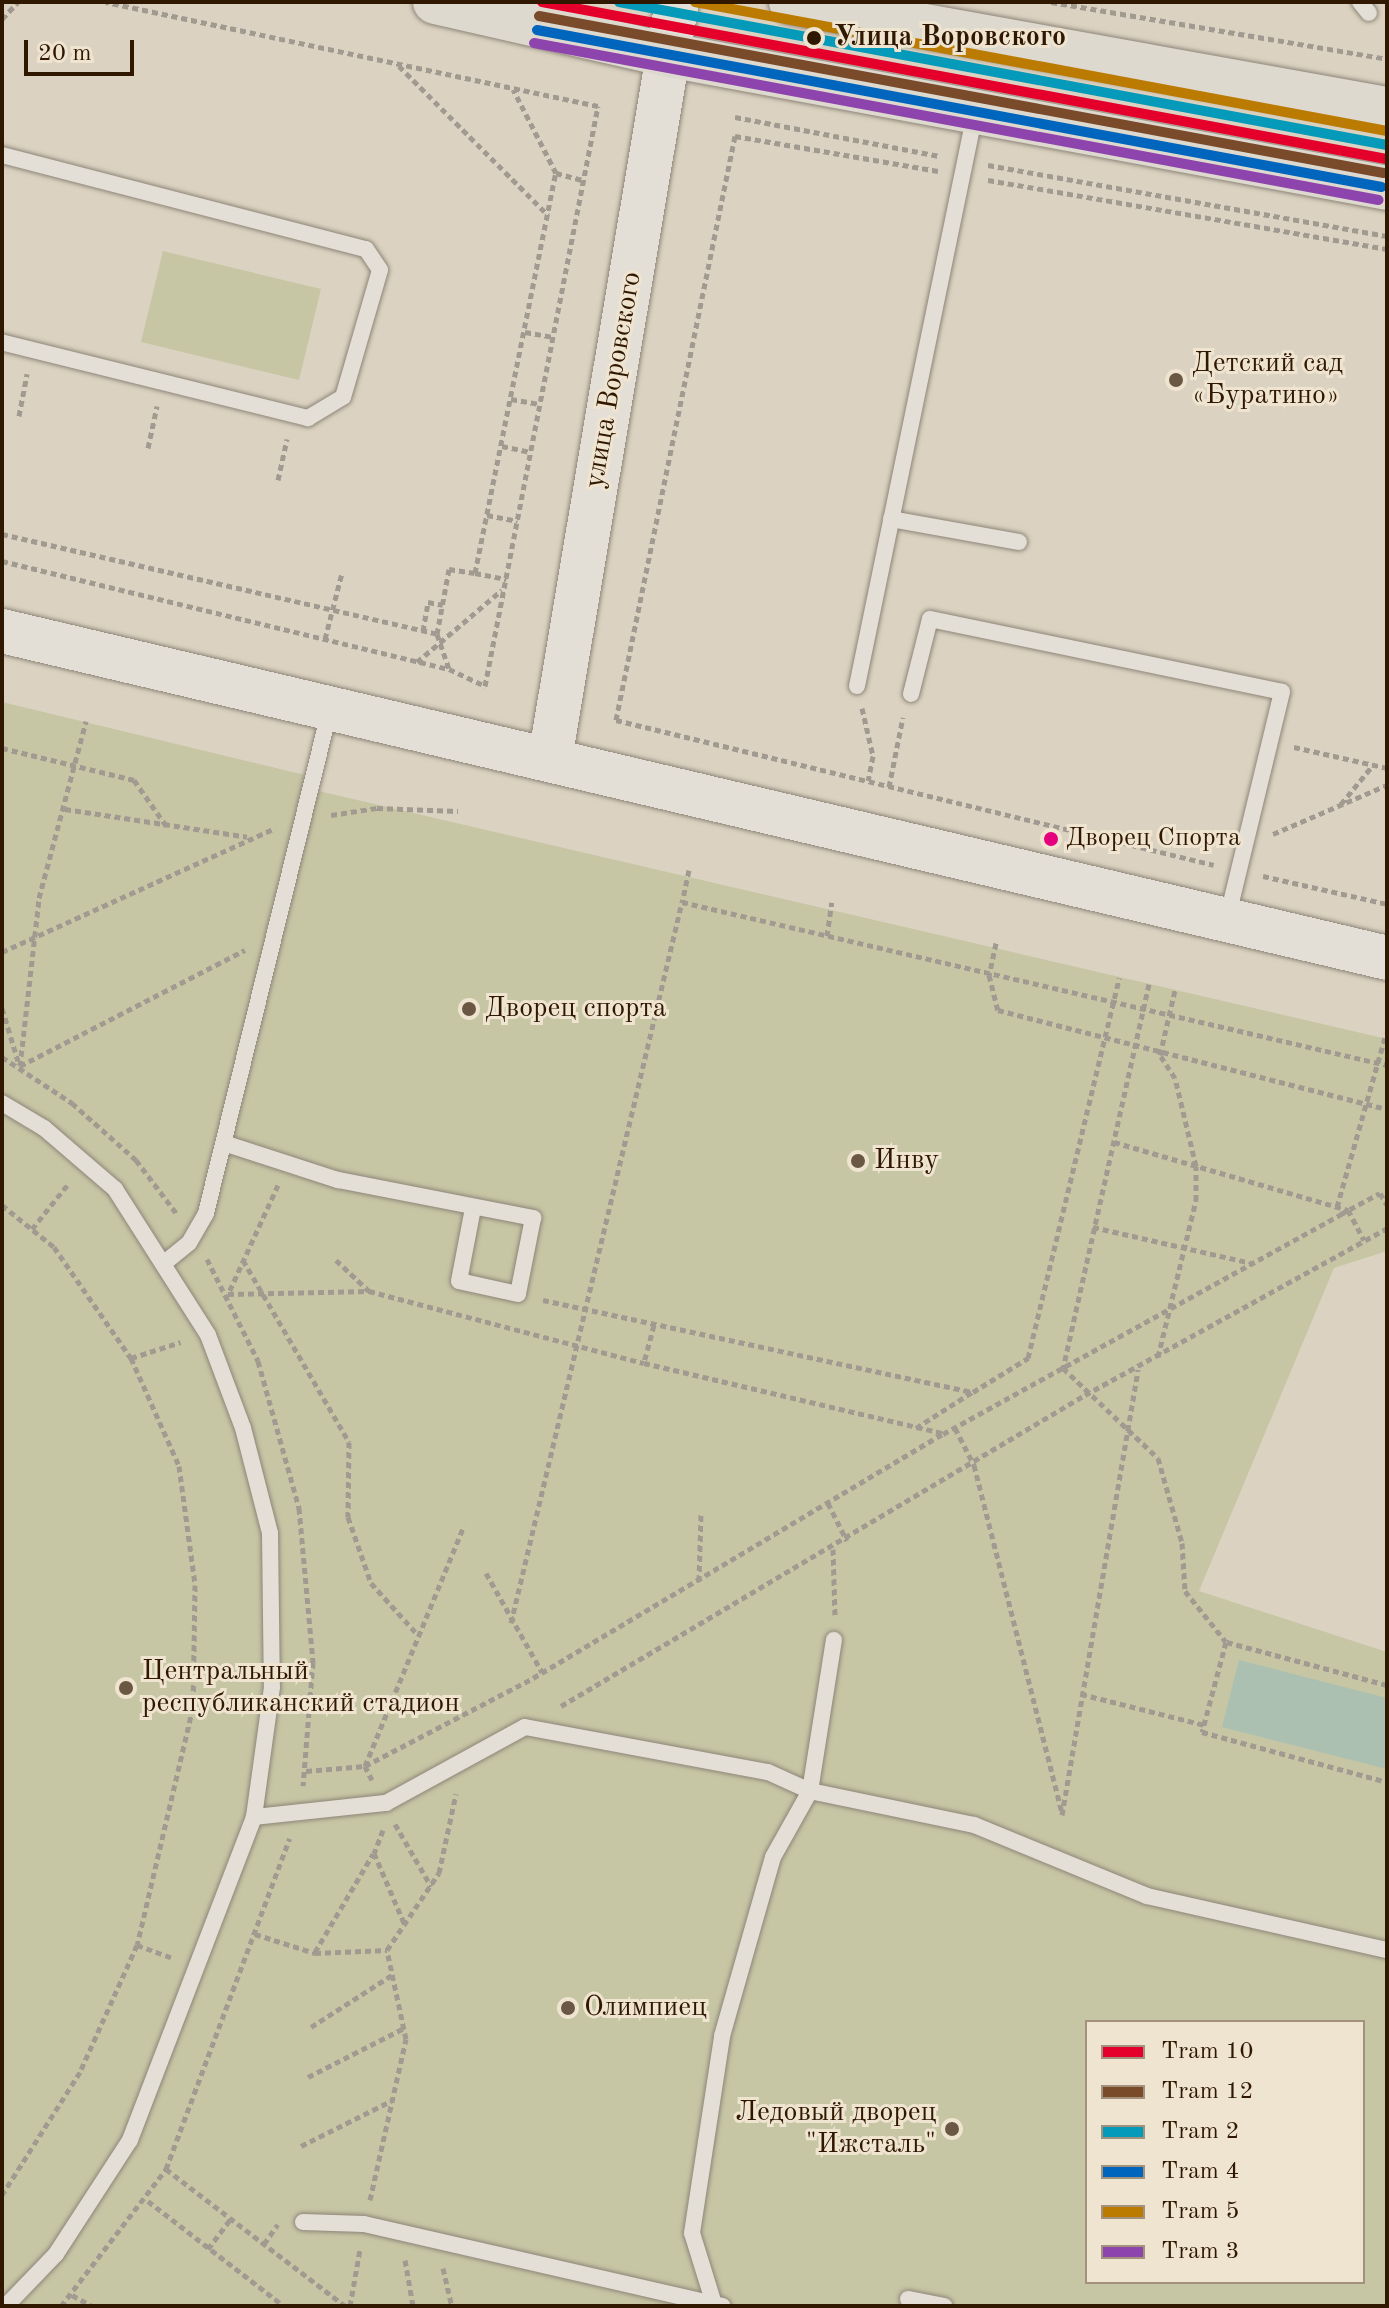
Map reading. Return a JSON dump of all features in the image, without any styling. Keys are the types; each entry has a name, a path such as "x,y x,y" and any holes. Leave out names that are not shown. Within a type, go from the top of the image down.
{"main road":[{"path":"435,2 669,55 1387,188"},
{"name":"улица Воровского","path":"550,759 677,2"},
{"path":"791,2 1387,109"},
{"path":"2,631 1387,957"}],"lane":[{"path":"857,686 976,111"},
{"path":"2,155 366,249 380,270 343,397 308,418 2,342"},
{"path":"891,519 1019,542"},
{"path":"911,694 930,619 1282,692 1241,848 1226,921"},
{"path":"163,1264 193,1236 224,1143 271,937 331,706"},
{"path":"2,1103 44,1128 115,1189 208,1335 243,1428 270,1533 272,1687 254,1817 130,2140 56,2254 6,2306"},
{"path":"224,1143 289,1163 473,1208 533,1218 518,1294 459,1281 473,1208"},
{"path":"719,2305 692,2233 722,2036 773,1857 810,1791 834,1640"},
{"path":"254,1817 386,1803 525,1727 768,1772 810,1791 974,1825 1147,1896 1387,1950"},
{"path":"303,2222 364,2224 719,2305"},
{"path":"908,2299 944,2306"}],"path":[{"path":"2,19 18,2"},
{"path":"2,561 449,669 485,686 598,106 106,2"},
{"path":"1051,2 1387,59"},
{"path":"1086,2 1091,9"},
{"path":"398,64 548,215"},
{"path":"475,573 556,173 513,88"},
{"path":"735,117 964,168 1387,249"},
{"path":"1118,844 616,720 735,136 964,168 1387,236"},
{"path":"556,173 583,180"},
{"path":"525,332 553,337"},
{"path":"19,416 29,365"},
{"path":"511,399 540,404"},
{"path":"148,448 153,424"},
{"path":"502,446 530,452"},
{"path":"278,480 285,450"},
{"path":"487,515 517,521"},
{"path":"2,534 437,634"},
{"path":"449,669 437,634 449,569 506,579"},
{"path":"325,639 342,573"},
{"path":"417,662 503,590"},
{"path":"423,631 428,602 443,605"},
{"path":"857,686 873,756 868,781"},
{"path":"889,787 911,694"},
{"path":"20,1066 34,936 86,721"},
{"path":"1269,742 1387,768"},
{"path":"2,748 134,780 167,827"},
{"path":"1339,806 1373,765"},
{"path":"1212,864 1241,848 1387,785"},
{"path":"2,952 248,837 301,820 377,808 458,811"},
{"path":"65,809 248,837"},
{"path":"511,1623 689,870"},
{"path":"682,902 1168,1017 1387,1065"},
{"path":"827,936 832,902"},
{"path":"20,1066 271,937"},
{"path":"996,943 989,975 998,1010 1134,1049 1387,1109"},
{"path":"916,1428 1028,1358 1119,978"},
{"path":"1063,1368 1149,984"},
{"path":"1157,1358 1188,1247 1196,1166 1175,1078 1160,1055 1175,990"},
{"path":"2,1008 20,1066"},
{"path":"1337,1207 1386,1034"},
{"path":"2,1057 20,1066 136,1160 193,1236 228,1294 273,1405 301,1520 313,1662 306,1771 299,1813 166,2169 148,2201 61,2306"},
{"path":"1114,1142 1348,1210 1364,1240"},
{"path":"228,1294 289,1163"},
{"path":"32,1229 70,1181"},
{"path":"306,1771 365,1766 542,1672 699,1582 943,1434 1348,1210 1385,1196 1387,1205"},
{"path":"2,1205 54,1247 131,1358 179,1466 195,1585 193,1707 137,1945 80,2072 2,2195"},
{"path":"1093,1227 1252,1264"},
{"path":"525,1727 847,1541 1085,1395 1157,1358 1387,1228"},
{"path":"243,1260 349,1442 348,1517 371,1583 418,1635"},
{"path":"336,1260 369,1291"},
{"path":"228,1294 369,1291 644,1363 943,1434"},
{"path":"550,1302 973,1392"},
{"path":"644,1363 654,1325"},
{"path":"131,1358 181,1342"},
{"path":"1063,1368 1127,1437 1158,1458 1182,1543 1185,1591 1226,1642 1387,1685"},
{"path":"955,1428 974,1465 1062,1815 1138,1368"},
{"path":"828,1503 847,1541"},
{"path":"699,1582 701,1513"},
{"path":"365,1766 464,1526"},
{"path":"833,1549 836,1582"},
{"path":"486,1573 511,1623 542,1672"},
{"path":"1226,1642 1202,1732 1387,1782"},
{"path":"1081,1694 1204,1725"},
{"path":"166,2169 348,2306 392,2100 404,2028 387,1950 431,1886 462,1762"},
{"path":"315,1953 374,1853 390,1815 431,1886"},
{"path":"374,1853 404,1924"},
{"path":"255,1934 315,1953 387,1950"},
{"path":"311,2027 392,1975"},
{"path":"308,2077 404,2028"},
{"path":"301,2146 392,2100"},
{"path":"148,2201 284,2306"},
{"path":"208,2249 231,2218"},
{"path":"399,2232 413,2306"},
{"path":"437,2241 452,2306"},
{"path":"72,2295 92,2306"}],"shaded area":[{"path":"163,251 321,289 299,380 141,342"},
{"path":"2,702 313,777 310,789 1387,1039 1387,1251 1334,1268 1199,1591 1387,1652 1387,2306 2,2306"},
{"path":"1239,1660 1387,1698 1387,1769 1222,1727"}],"tram line":[{"name":"10","path":"542,2 1387,159"},
{"name":"2","path":"619,2 1387,145"},
{"name":"5","path":"695,2 1387,131"},
{"name":"12","path":"539,16 1384,173"},
{"name":"4","path":"537,30 1382,187"},
{"name":"3","path":"534,43 1379,200"}],"place":[{"name":"Улица Воровского","path":"814,38"},
{"name":"Детский сад «Буратино»","path":"1176,380"},
{"name":"Дворец Спорта","path":"1051,839"},
{"name":"Дворец спорта","path":"469,1009"},
{"name":"Инву","path":"858,1161"},
{"name":"Центральный республиканский стадион","path":"126,1688"},
{"name":"Олимпиец","path":"568,2008"},
{"name":"Ледовый дворец \"Ижсталь\"","path":"952,2129"}]}
